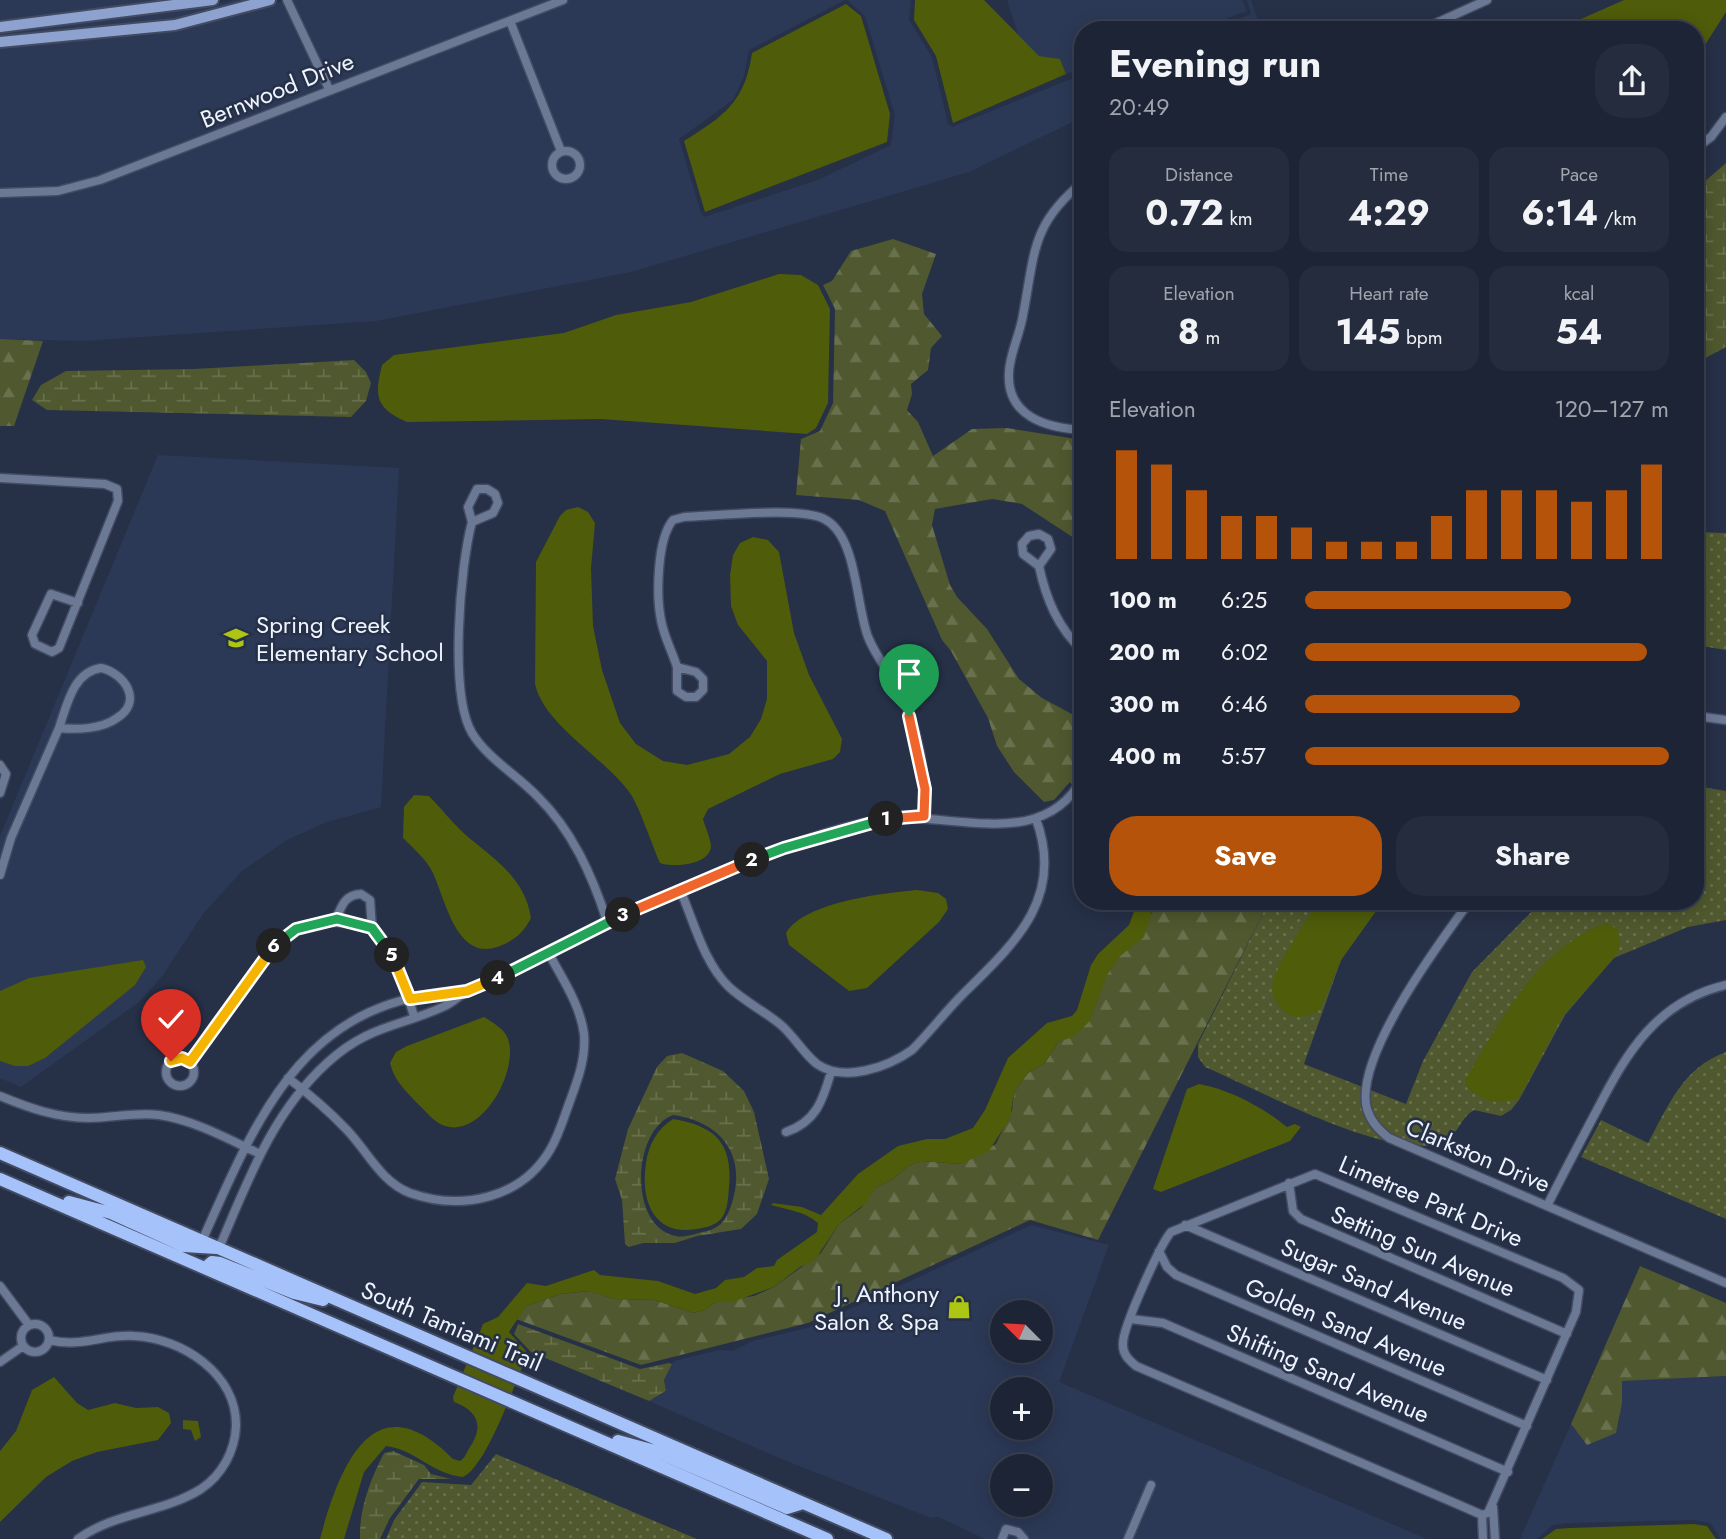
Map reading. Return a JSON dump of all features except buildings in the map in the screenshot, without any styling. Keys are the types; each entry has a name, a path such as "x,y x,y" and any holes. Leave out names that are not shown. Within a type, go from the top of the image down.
{"main road":[{"name":"South Tamiami Trail","path":"0,1153 886,1539"},
{"name":"South Tamiami Trail","path":"0,1179 827,1539"},
{"path":"32,1193 111,1213 184,1246 219,1248"},
{"path":"205,1268 212,1262 220,1263 294,1293 354,1307"},
{"path":"577,1430 655,1451 787,1508 803,1503"}],"street":[{"path":"0,27 213,0"},
{"path":"0,42 175,26 270,0"},
{"path":"287,0 328,89"},
{"name":"Bernwood Drive","path":"0,193 58,191 100,180 328,89 564,0"},
{"path":"1442,21 1487,0"},
{"path":"510,21 561,151"},
{"path":"1704,142 1726,117"},
{"path":"1074,191 1054,210 1037,237 1009,373 1017,404 1033,420 1052,428 1074,429"},
{"path":"0,478 105,484 118,491 118,501 78,603 57,650 52,652 34,644 32,635 51,594 78,603"},
{"path":"472,522 493,513 498,503 495,494 486,489 477,489 468,507 472,522 465,555 458,684 462,710 475,739 538,796 567,832 583,859 607,921"},
{"path":"677,667 663,631 660,608 663,538 673,520 684,517 803,513 823,518 844,540 868,636 901,695 909,716 925,789 924,816"},
{"path":"1039,566 1052,608 1074,642"},
{"path":"0,875 11,838 76,686 89,670 101,668 123,678 129,689 130,700 126,711 117,719 76,730 59,728"},
{"path":"1704,717 1726,720"},
{"path":"0,765 6,774 0,793"},
{"path":"219,1248 276,1124 302,1089 348,1047 375,1030 444,1006 467,991 607,921 784,848 871,822 924,816 1004,825 1036,819 1065,801 1074,789"},
{"path":"681,892 719,976 738,994 781,1025 816,1063 831,1072 861,1071 904,1056 1004,954 1028,919 1044,885 1046,849 1036,819"},
{"path":"337,919 344,901 351,895 361,894 370,900 372,928 398,966 414,1016"},
{"name":"Clarkston Drive","path":"1464,910 1423,966 1395,1014 1369,1075 1367,1108 1371,1120 1389,1138 1726,1283"},
{"path":"190,1062 277,942 306,925 337,919 372,928"},
{"path":"288,1078 349,1131 397,1187 432,1199 457,1202 481,1200 502,1192 528,1174 551,1149 582,1062 584,1037 579,1014 548,952"},
{"path":"1547,1206 1636,1040 1659,1017 1680,1002 1726,985"},
{"path":"202,1241 244,1146 270,1100 310,1054 345,1027 385,1007 410,999 467,991"},
{"path":"786,1132 797,1128 822,1104 831,1072"},
{"path":"0,1096 32,1109 62,1116 91,1118 145,1114 174,1118 260,1154"},
{"name":"Limetree Park Drive","path":"1315,1174 1328,1177 1563,1278 1579,1290 1580,1302 1567,1334 1488,1513 1482,1515 1136,1366 1123,1350 1122,1340 1159,1251 1171,1232 1185,1225 1315,1174"},
{"name":"Setting Sun Avenue","path":"1289,1183 1293,1210 1301,1219 1567,1334"},
{"name":"Sugar Sand Avenue","path":"1185,1225 1547,1380"},
{"name":"Golden Sand Avenue","path":"1159,1251 1167,1267 1176,1275 1527,1426"},
{"path":"0,1286 29,1325 44,1327 49,1340"},
{"name":"Shifting Sand Avenue","path":"1131,1319 1163,1323 1508,1472"},
{"path":"23,1346 21,1334 29,1325"},
{"path":"49,1340 77,1345 135,1335 175,1347 215,1371 228,1391 235,1410 236,1431 231,1453 211,1482 191,1495 99,1525 78,1539"},
{"path":"23,1346 38,1352 44,1349 49,1340"},
{"path":"0,1362 23,1346"},
{"path":"1128,1539 1151,1485"},
{"path":"1493,1506 1496,1539"},
{"path":"1482,1515 1483,1539"},
{"path":"1002,1539 1006,1529 1018,1532 1024,1539"}],"shaded area":[{"path":"0,0 189,0 0,22"},
{"path":"233,0 253,0 174,21 0,37 0,32 196,9"},
{"path":"287,0 845,0 749,50 744,76 733,100 679,139 704,217 818,180 891,145 895,115 865,16 847,0 911,0 909,20 932,57 948,124 952,127 1074,78 1074,121 969,172 631,272 376,321 83,341 0,339 0,47 172,32"},
{"path":"915,0 984,0 1039,56 1060,59 1066,74 953,123 936,56 914,20"},
{"path":"1007,0 1242,0 1247,11 1220,21 1074,21 1074,72 1066,74 1060,59 1039,56 1018,34"},
{"path":"1247,0 1251,0 1258,21 1232,21 1251,14"},
{"path":"1624,0 1726,0 1726,12 1704,46 1704,21 1576,21"},
{"path":"846,4 861,16 890,114 887,142 705,212 684,141 711,124 738,96 749,70 752,53"},
{"path":"779,274 801,275 818,285 830,309 828,403 816,428 807,434 601,419 407,422 389,412 380,401 378,386 382,365 394,355 564,333 616,315 691,302"},
{"name":"Spring Creek Elementary School","path":"158,455 399,468 381,807 324,823 287,840 242,871 203,914 163,975 139,1002 21,1087 0,1078 0,836"},
{"path":"578,507 588,512 595,523 591,568 593,626 602,670 620,723 636,744 663,761 687,765 729,754 750,737 761,719 767,699 767,661 738,625 731,606 730,575 733,555 740,543 753,537 768,540 779,552 794,633 809,675 842,739 840,752 833,759 780,774 708,809 703,819 711,847 704,858 690,864 660,863 630,793 562,727 541,699 535,684 536,562 560,516 566,510"},
{"path":"414,795 429,796 516,881 528,904 531,918 515,938 500,946 485,949 473,946 454,925 432,871 419,853 403,838 404,807"},
{"path":"917,890 938,893 946,899 948,909 939,922 867,988 849,991 789,945 786,933 795,922 809,914 846,901"},
{"path":"1135,910 1152,910 1144,937 1119,957 1107,975 1089,1022 1071,1038 1059,1041 1045,1063 1028,1073 1014,1092 1010,1118 989,1151 961,1164 920,1161 908,1166 893,1179 875,1188 866,1203 839,1224 815,1260 800,1267 774,1287 735,1301 715,1302 705,1310 693,1313 655,1300 615,1299 588,1291 560,1294 526,1306 509,1332 526,1351 525,1360 490,1442 472,1470 463,1477 452,1475 397,1448 386,1446 364,1472 344,1539 320,1539 349,1461 364,1442 381,1430 401,1427 425,1436 453,1459 460,1461 464,1458 477,1432 476,1420 469,1410 454,1402 453,1397 483,1324 498,1317 527,1283 546,1286 594,1270 600,1275 658,1281 695,1294 716,1288 725,1280 744,1277 757,1268 774,1266 777,1260 817,1232 818,1223 796,1211 771,1205 773,1203 802,1207 821,1215 858,1174 898,1146 927,1139 945,1139 973,1128 985,1110 1008,1058 1047,1023 1072,1016 1077,1010 1091,965 1098,954 1129,925"},
{"path":"1313,910 1377,910 1341,960 1320,1010 1302,1017 1294,1017 1285,1012 1272,991 1278,969"},
{"path":"1605,923 1618,929 1620,947 1614,958 1563,1015 1519,1098 1497,1102 1480,1097 1467,1088 1465,1080 1523,989 1559,951 1580,935"},
{"path":"143,960 146,967 135,985 45,1058 28,1066 15,1066 0,1061 0,991 29,978"},
{"path":"484,1017 501,1029 508,1039 510,1052 503,1083 485,1112 472,1122 459,1127 445,1126 433,1119 404,1088 390,1063 396,1052 407,1046"},
{"path":"1199,1084 1246,1100 1287,1127 1295,1124 1301,1127 1290,1141 1161,1192 1153,1189 1187,1089"},
{"path":"673,1119 711,1132 724,1148 730,1172 728,1195 723,1215 713,1225 682,1230 670,1227 660,1222 648,1203 645,1177 649,1150 658,1132"},
{"path":"1031,1225 1109,1245 1059,1382 1427,1539 985,1539 938,1517 931,1518 779,1458 649,1401 666,1392 664,1380 674,1361 719,1350 733,1351 753,1341 811,1327"},
{"path":"1726,1376 1726,1539 1721,1539 1710,1523 1694,1520 1568,1523 1553,1525 1537,1539 1520,1539 1571,1424 1587,1445 1619,1422 1621,1381"},
{"path":"54,1377 77,1403 88,1410 115,1403 136,1408 158,1407 169,1413 171,1423 158,1440 97,1452 72,1461 46,1477 0,1522 0,1451 16,1431 32,1390"},
{"path":"183,1420 198,1421 201,1437 195,1441 191,1430 183,1429"},
{"path":"1694,1524 1707,1526 1716,1539 1542,1539 1556,1529"}],"green space":[{"path":"1726,163 1726,347 1704,359 1704,182"},
{"path":"893,239 936,254 922,294 924,314 942,336 931,348 928,370 911,384 912,394 907,410 918,422 933,456 972,429 1007,428 1074,439 1074,538 1022,504 992,499 935,509 932,525 950,585 957,597 987,629 1019,679 1042,698 1074,715 1074,788 1070,782 1054,800 1044,802 1014,772 997,746 988,718 951,651 942,640 885,511 859,500 796,495 801,439 820,431 833,403 835,309 823,285 832,281 851,251"},
{"path":"0,339 43,341 14,426 0,426"},
{"path":"354,360 366,372 371,383 366,401 351,417 47,410 32,400 41,385 66,371 194,369"},
{"path":"1704,532 1726,533 1726,650 1704,646"},
{"path":"1704,787 1726,791 1726,920 1688,927 1614,958 1565,1015 1519,1100 1511,1110 1501,1116 1474,1110 1451,1137 1441,1143 1418,1146 1390,1142 1357,1133 1289,1105 1205,1067 1198,1057 1198,1044 1265,910 1377,910 1341,960 1304,1064 1406,1104 1423,1061 1472,972 1533,910 1704,910"},
{"path":"1154,910 1264,910 1098,1240 1030,1220 808,1323 641,1365 516,1319 526,1306 560,1294 589,1291 615,1299 655,1300 693,1313 705,1310 715,1302 754,1296 774,1287 821,1253 839,1224 861,1208 875,1188 893,1179 908,1166 920,1161 961,1164 996,1144 1012,1110 1014,1092 1028,1073 1045,1063 1059,1041 1082,1028 1089,1020 1104,979 1120,953"},
{"path":"1726,1052 1726,1219 1581,1157 1601,1120 1648,1143 1678,1089 1698,1068"},
{"path":"682,1053 723,1071 744,1091 754,1112 769,1179 757,1214 741,1229 697,1236 675,1243 643,1243 629,1247 625,1244 622,1200 615,1179 628,1129 657,1067 667,1056","holes":["673,1115 705,1125 727,1144 736,1172 735,1188 731,1206 721,1224 708,1231 676,1236 660,1229 650,1215 643,1198 643,1158 649,1139 659,1124"]},
{"path":"1640,1266 1726,1303 1726,1376 1622,1381 1622,1403 1616,1433 1587,1445 1571,1424"},
{"path":"518,1324 640,1369 672,1364 664,1380 666,1391 649,1401 531,1352 514,1334"},
{"path":"393,1451 424,1465 431,1474 451,1479 419,1479 390,1518 380,1539 360,1539 363,1506 370,1484 384,1453"},
{"path":"496,1454 697,1539 386,1539 394,1520 422,1482 471,1485"}],"place":[{"name":"Spring Creek Elementary School","path":"236,638"},
{"name":"J. Anthony Salon & Spa","path":"959,1307"}],"route":[{"path":"171,1061 182,1058 190,1062 212,1036 277,942 296,929 317,921 337,919 372,928 398,966 410,999 446,991 467,991 523,966 607,921 784,848 871,822 924,816 925,789 909,716"}]}
